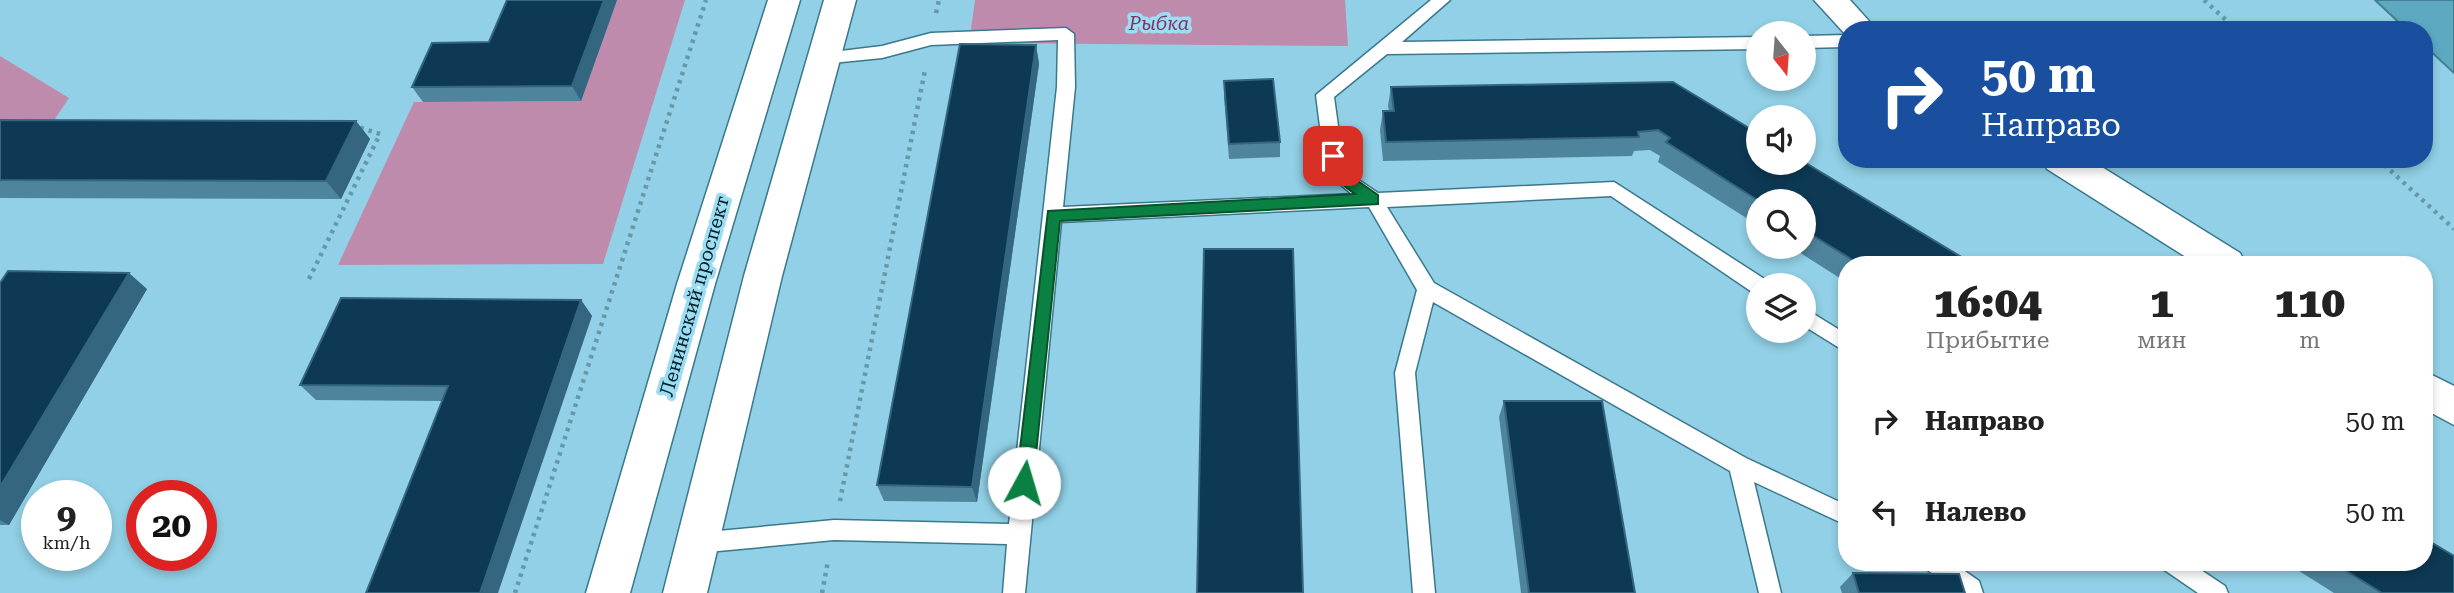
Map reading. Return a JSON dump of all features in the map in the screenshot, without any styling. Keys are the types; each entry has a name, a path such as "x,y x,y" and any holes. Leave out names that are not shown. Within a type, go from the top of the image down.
{"main road":[{"name":"Ленинский проспект","path":"608,593 696,285 784,0"},
{"path":"685,593 762,276 840,0"},
{"path":"1830,0 1852,21"},
{"path":"2074,168 2214,256"},
{"path":"2433,394 2454,407"}],"lane":[{"path":"1442,0 1325,95 1335,173 1373,200 1427,289 1740,465 1838,511"},
{"path":"822,58 882,51 931,39 1066,34 1066,87 1014,593"},
{"path":"1816,42 1838,41"},
{"path":"1384,48 1746,43"},
{"path":"1053,215 1614,189 1746,277"},
{"path":"1424,593 1405,373 1427,289"},
{"path":"1816,324 1838,339"},
{"path":"1740,465 1770,593"},
{"path":"697,543 834,530 1019,534"},
{"path":"1946,571 1970,588 1972,593"},
{"path":"2184,571 2217,593"}],"path":[{"path":"515,593 706,0"},
{"path":"822,593 939,0"},
{"path":"2204,0 2227,21"},
{"path":"309,279 380,134 367,127 353,127"},
{"path":"2388,168 2454,229"}],"green space":[{"path":"617,0 685,0 603,264 338,265 414,102 580,101"},
{"name":"Рыбка","path":"975,0 1345,0 1348,46 969,43"},
{"path":"0,56 69,98 42,138 0,138"}],"water":[{"path":"2375,0 2454,0 2454,73 2433,53 2433,21 2397,21"}],"building":[{"path":"507,0 604,0 572,86 412,87 432,43 489,42"},
{"path":"960,44 1036,45 972,487 877,485"},
{"path":"1273,79 1280,142 1229,144 1224,81"},
{"path":"1673,82 1746,126 1746,175 1816,175 1816,169 1960,256 1846,256 1816,237 1816,189 1746,189 1746,193 1666,142 1670,138 1658,130 1638,132 1639,137 1386,142 1383,111 1394,111 1391,87"},
{"path":"0,120 356,121 326,181 0,180"},
{"path":"1204,249 1293,249 1303,593 1197,593"},
{"path":"8,271 129,273 0,487 0,283"},
{"path":"341,298 581,300 480,593 366,593 448,386 300,385"},
{"path":"1504,401 1602,401 1635,593 1529,593"},
{"path":"2433,543 2454,556 2454,593 2382,593 2347,571 2433,571"},
{"path":"1853,573 1959,574 1965,593 1859,593"}],"route":[{"path":"1024,483 1053,215 1373,200 1335,173 1333,156"}]}
